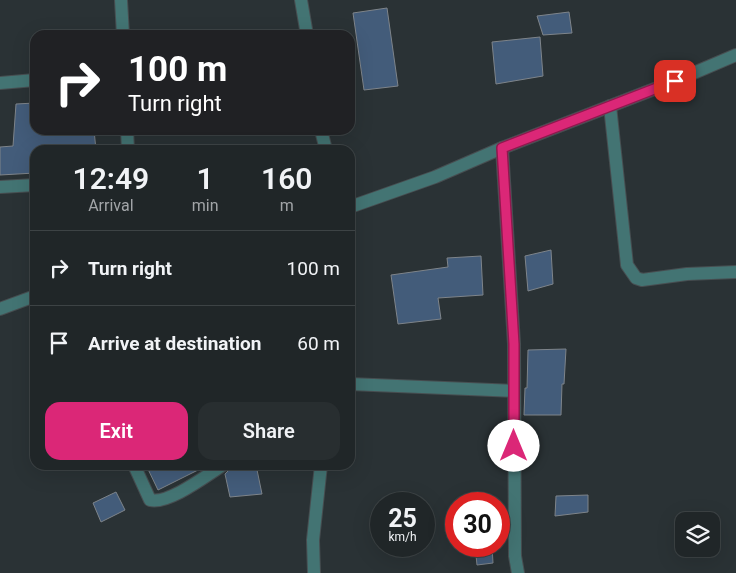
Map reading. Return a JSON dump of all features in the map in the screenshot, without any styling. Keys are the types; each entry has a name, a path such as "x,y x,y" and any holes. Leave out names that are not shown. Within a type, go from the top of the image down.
{"street":[{"path":"121,0 123,30"},
{"path":"302,0 306,30"},
{"path":"355,205 434,177 736,55"},
{"path":"0,83 30,80"},
{"path":"610,106 627,265 636,278 642,280 688,274 736,272"},
{"path":"502,148 513,334 515,556 518,573"},
{"path":"0,188 30,185"},
{"path":"0,309 30,298"},
{"path":"355,384 514,391"},
{"path":"136,470 150,500 155,501 163,500 215,470"},
{"path":"314,573 313,540 320,470"}],"building":[{"path":"387,8 398,86 364,90 353,13"},
{"path":"569,12 572,33 543,35 537,16"},
{"path":"540,37 543,76 496,84 492,42"},
{"path":"30,103 30,135 94,135 96,145 30,145 30,173 0,175 0,147 13,146 16,104"},
{"path":"551,250 553,284 528,291 525,256"},
{"path":"481,256 483,295 438,298 441,319 398,324 391,275 448,267 447,258"},
{"path":"566,349 561,415 524,415 528,350"},
{"path":"148,470 198,470 158,490"},
{"path":"229,470 257,470 262,494 230,497 225,474"},
{"path":"116,492 125,510 101,522 93,503"},
{"path":"588,495 588,512 555,516 556,496"},
{"path":"476,557 493,557 493,563 477,565"}],"route":[{"path":"514,446 514,344 502,148 675,81"}]}
